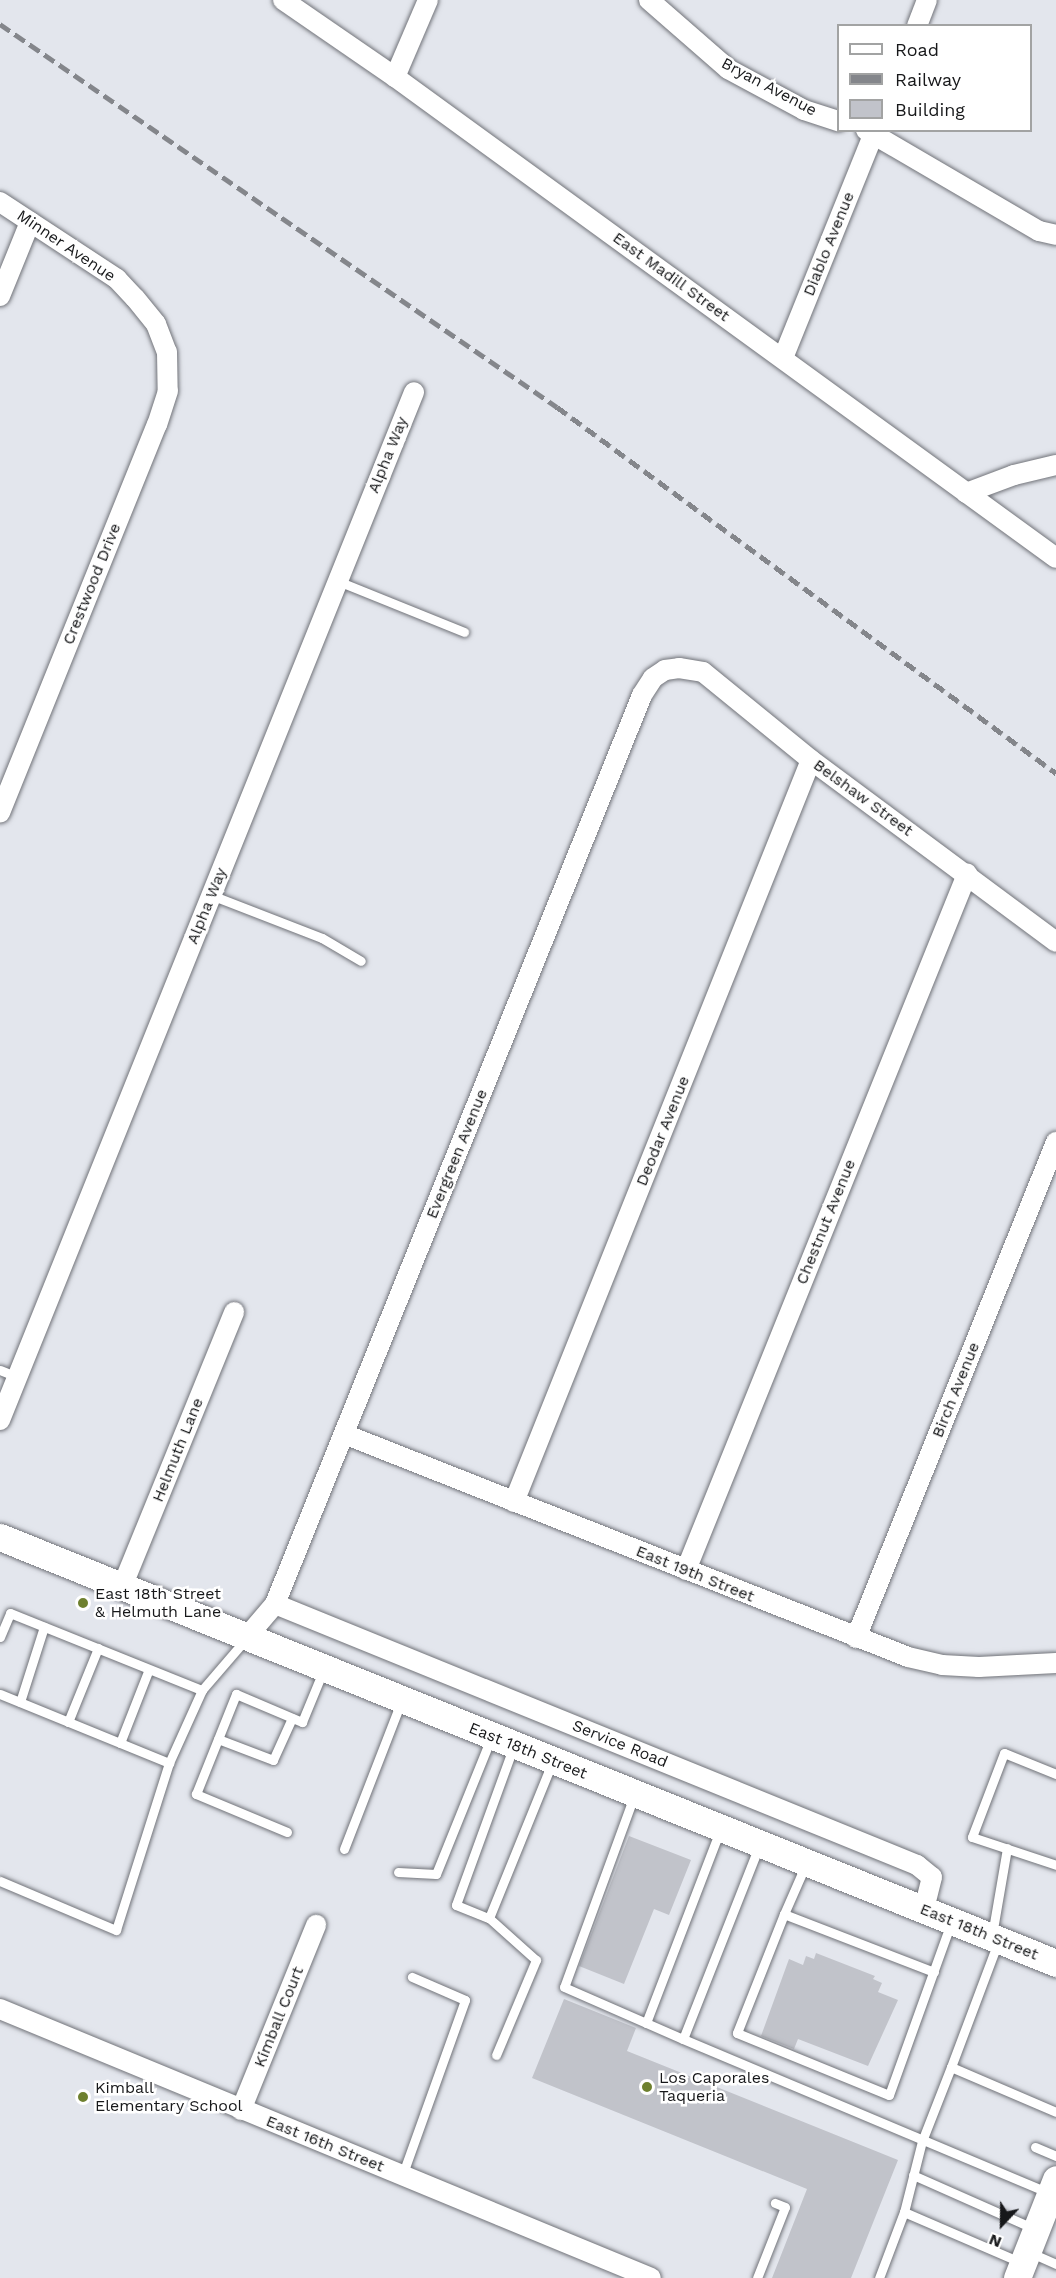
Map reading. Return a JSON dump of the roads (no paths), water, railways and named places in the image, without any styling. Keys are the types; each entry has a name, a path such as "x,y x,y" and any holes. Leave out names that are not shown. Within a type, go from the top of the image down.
{"main road":[{"name":"East 18th Street","path":"0,1537 1056,1963"}],"street":[{"name":"East Madill Street","path":"283,0 395,77 1056,558"},
{"path":"395,77 428,0"},
{"name":"Bryan Avenue","path":"649,0 728,69 804,110 837,121"},
{"path":"918,24 927,0"},
{"name":"Diablo Avenue","path":"783,358 872,132"},
{"path":"874,132 1039,231 1056,235"},
{"name":"Minner Avenue","path":"0,202 117,279 156,324 167,352"},
{"path":"0,296 30,222"},
{"name":"Crestwood Drive","path":"0,812 158,424 168,391 167,352"},
{"name":"Alpha Way","path":"0,1420 9,1373 212,895 414,392"},
{"path":"966,493 1014,475 1056,465"},
{"name":"Belshaw Street","path":"665,670 679,668 703,672 812,760 1056,942"},
{"name":"Evergreen Avenue","path":"246,1638 275,1604 642,694 653,678 665,670"},
{"name":"Deodar Avenue","path":"514,1502 812,760"},
{"name":"Chestnut Avenue","path":"686,1570 967,874"},
{"name":"Birch Avenue","path":"856,1638 1056,1142"},
{"name":"Helmuth Lane","path":"122,1587 234,1312"},
{"name":"East 19th Street","path":"344,1434 908,1657 942,1665 979,1668 1056,1664"},
{"name":"Service Road","path":"275,1604 917,1865 932,1877 924,1909"},
{"name":"Kimball Court","path":"241,2110 316,1925"},
{"name":"East 16th Street","path":"0,2009 651,2278"}],"lane":[{"path":"338,581 464,632"},
{"path":"212,895 322,938 361,961"},
{"path":"0,1637 10,1613 202,1690"},
{"path":"20,1702 44,1627"},
{"path":"0,1881 116,1930 169,1763 202,1690 246,1638"},
{"path":"68,1722 98,1648"},
{"path":"120,1743 150,1669"},
{"path":"287,1832 196,1794 236,1694 302,1722 324,1669"},
{"path":"0,1694 169,1763"},
{"path":"344,1849 402,1700"},
{"path":"218,1739 273,1760 292,1718"},
{"path":"398,1872 436,1874 503,1741"},
{"path":"496,2055 536,1960 489,1918 456,1905 503,1741"},
{"path":"1056,1774 1004,1754 972,1837 1056,1865"},
{"path":"489,1918 553,1761"},
{"path":"635,1794 564,1987 922,2141 1039,2226 1056,2264"},
{"path":"646,2023 721,1828"},
{"path":"683,2038 760,1844"},
{"path":"879,2278 904,2212 922,2141 951,2067 996,1938 1006,1848"},
{"path":"807,1862 737,2033 889,2095 952,1921"},
{"path":"784,1914 934,1972"},
{"path":"402,2176 465,2000 412,1977"},
{"path":"951,2067 1056,2112"},
{"path":"1035,2147 1056,2156"},
{"path":"914,2175 1039,2226"},
{"path":"758,2278 785,2207 775,2203"},
{"path":"904,2212 1039,2226"}],"railway":[{"path":"0,24 557,407 1056,773"}],"place":[{"name":"East 18th Street & Helmuth Lane","path":"83,1603"},
{"name":"Los Caporales Taqueria","path":"647,2087"},
{"name":"Kimball Elementary School","path":"83,2097"}]}
